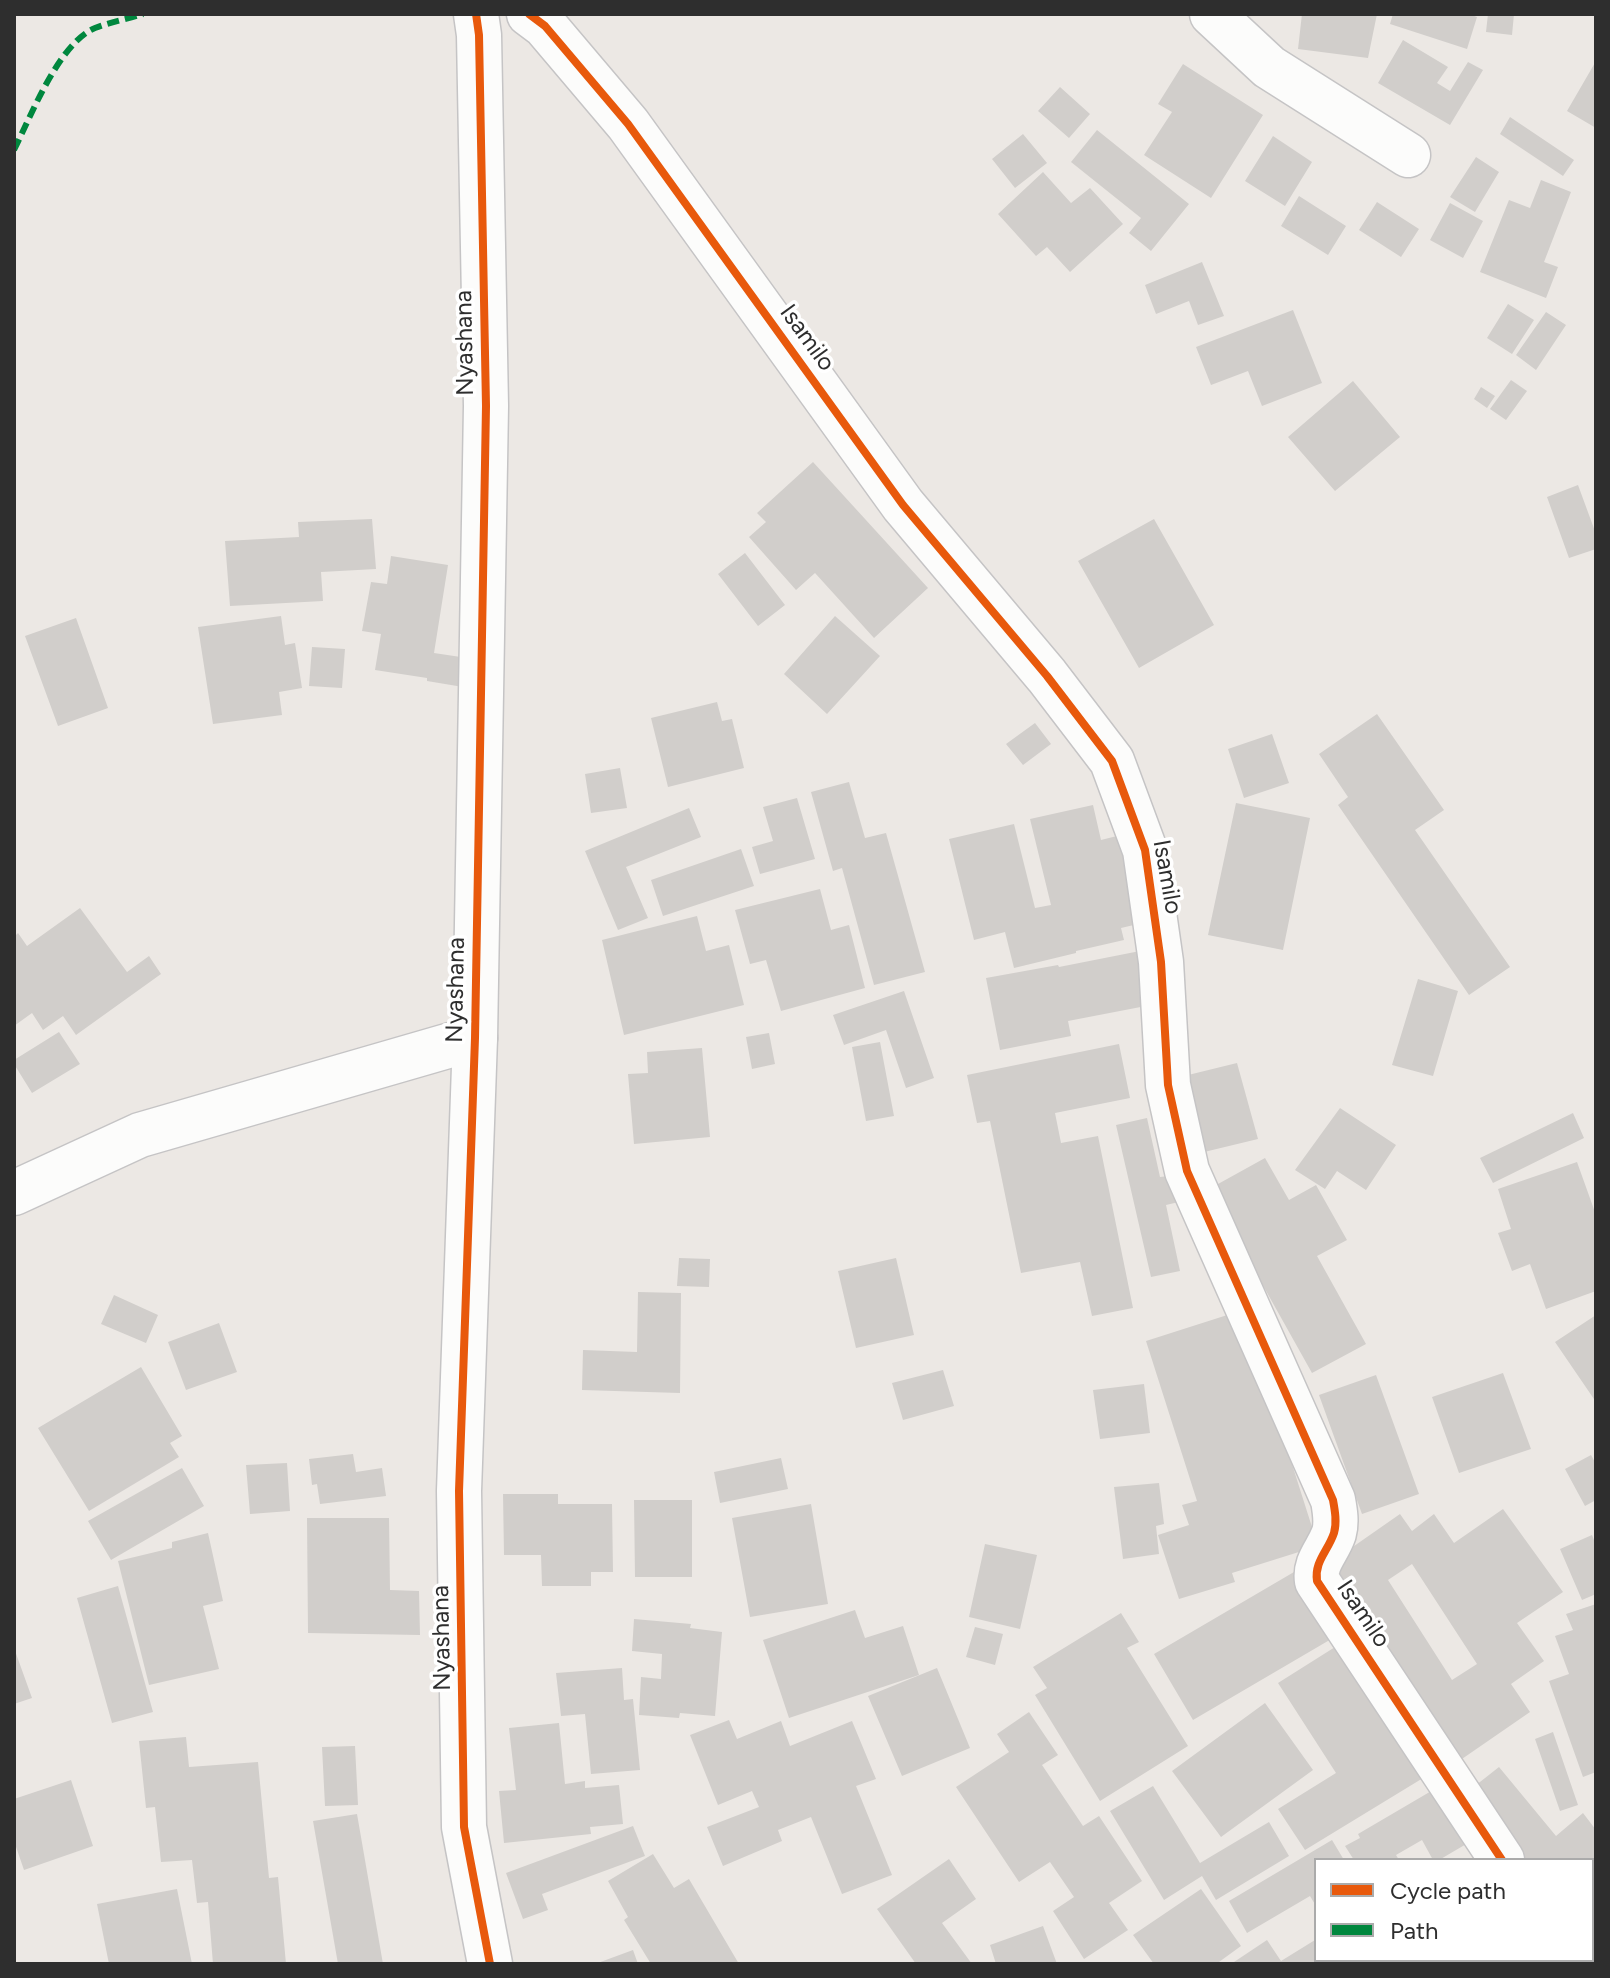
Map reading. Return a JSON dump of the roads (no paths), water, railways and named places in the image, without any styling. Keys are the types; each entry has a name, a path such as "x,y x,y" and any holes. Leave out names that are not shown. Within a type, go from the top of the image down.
{"street":[{"name":"Nyashana","path":"476,14 479,35 486,406 475,1038 459,1491 464,1827 490,1964"},
{"name":"Isamilo","path":"529,14 545,26 628,124 903,505 1047,676 1112,761 1145,850 1161,962 1168,1085 1187,1171 1333,1500 1336,1517 1334,1532 1315,1570 1317,1581 1501,1858"},
{"path":"1212,14 1269,67 1408,155"},
{"path":"14,1193 140,1135 475,1038"}]}
